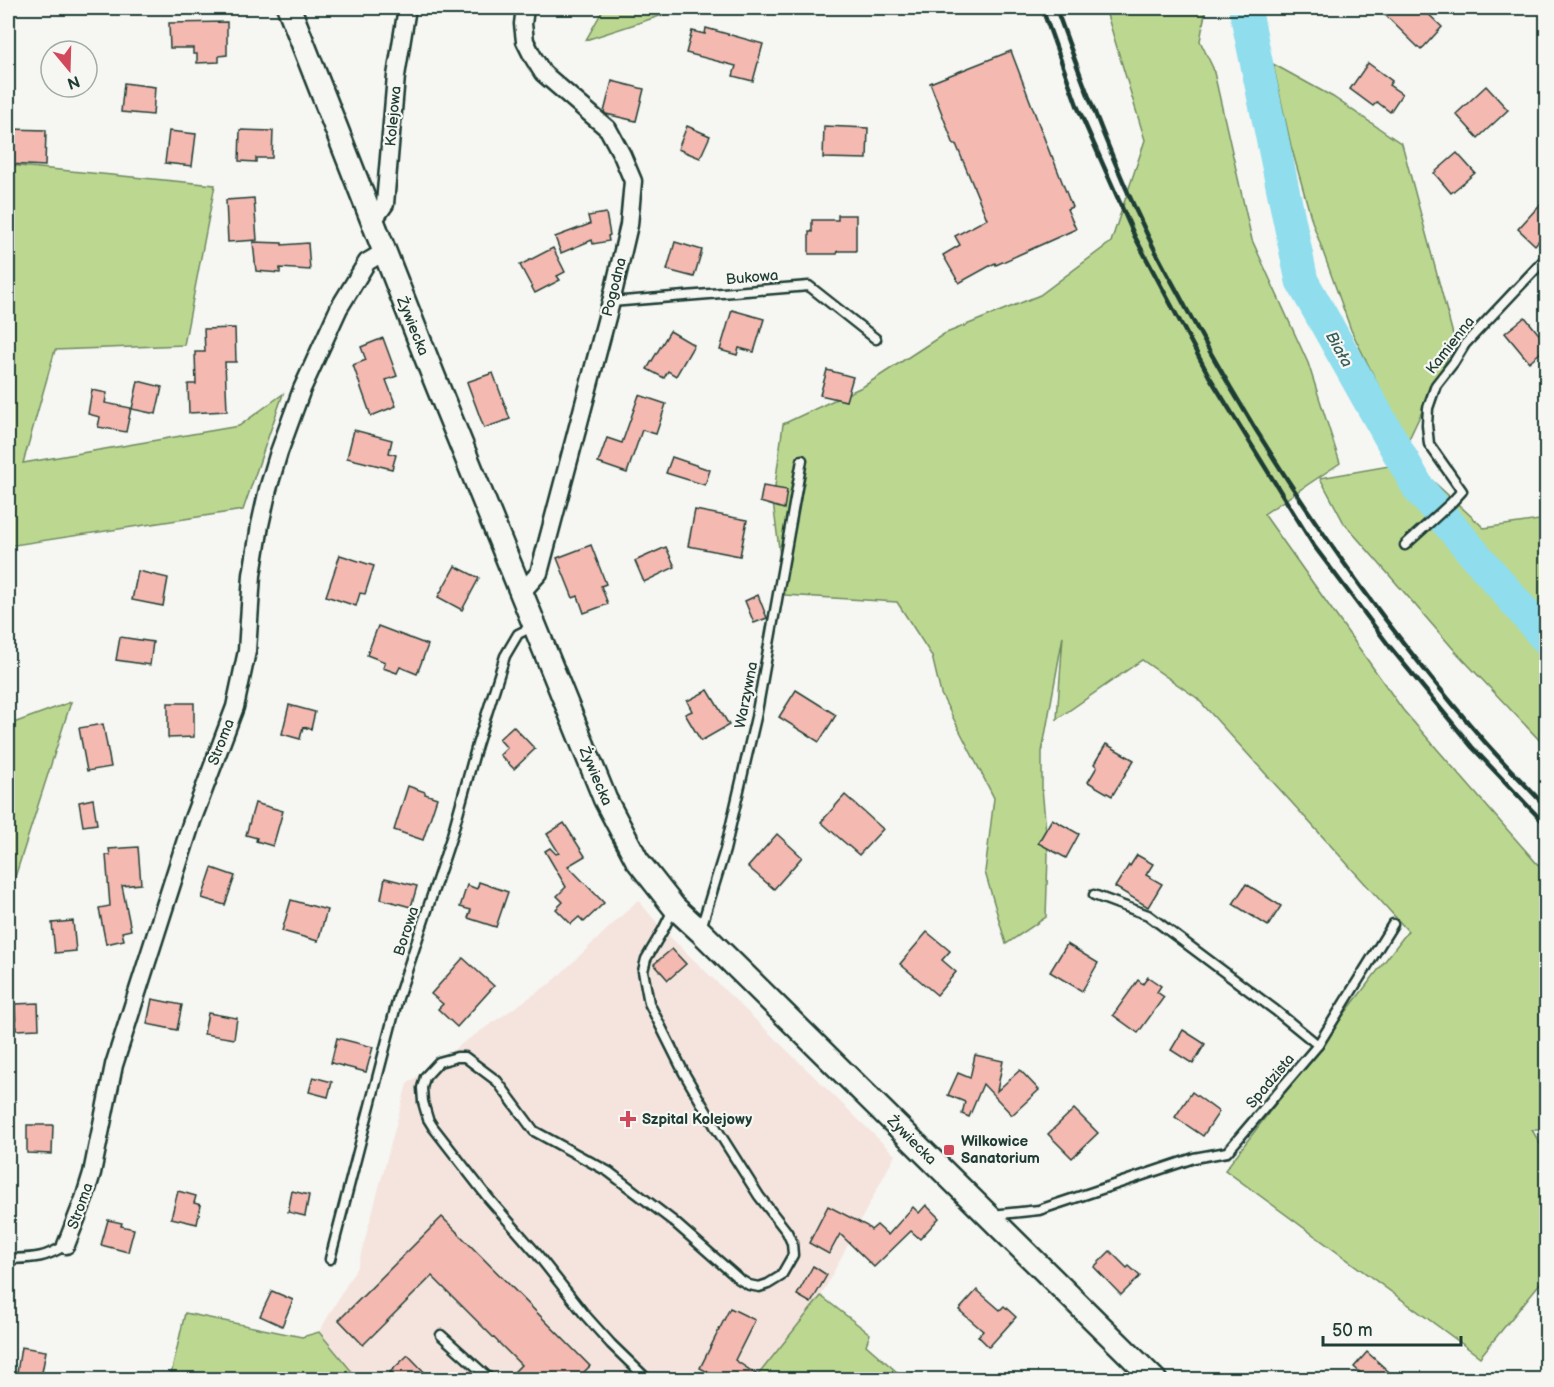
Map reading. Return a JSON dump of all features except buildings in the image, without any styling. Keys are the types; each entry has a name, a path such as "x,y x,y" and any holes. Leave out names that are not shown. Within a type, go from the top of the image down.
{"main road":[{"name":"Żywiecka","path":"289,8 534,626 605,799 637,860 674,907 1155,1380"}],"street":[{"name":"Kolejowa","path":"372,221 385,204 396,76 407,8"},
{"name":"Pogodna","path":"521,593 539,573 611,302 629,225 633,181 608,129 543,73 533,57 525,41 523,24 525,8"},
{"name":"Stroma","path":"66,1245 93,1173 114,1065 192,821 235,707 247,651 252,575 260,525 279,452 302,389 339,308 367,262 384,252"}],"lane":[{"name":"Kamienna","path":"1405,545 1462,491 1429,444 1428,408 1436,385 1465,344 1546,258"},
{"name":"Bukowa","path":"611,302 809,286 876,339"},
{"name":"Warzywna","path":"700,931 725,850 756,717 802,460"},
{"name":"Borowa","path":"330,1259 398,998 452,835 505,656 518,634 534,626"},
{"path":"1094,895 1148,915 1275,1010 1318,1046"},
{"path":"648,1380 585,1315 434,1127 428,1119 422,1088 424,1077 439,1062 465,1057 497,1081 534,1131 609,1172 673,1221 749,1286 759,1287 781,1276 793,1255 792,1243 716,1128 684,1073 649,1002 643,971 646,959 674,907"},
{"name":"Spadzista","path":"988,1215 1039,1210 1194,1158 1227,1152 1318,1046 1393,924"},
{"path":"8,1259 36,1258 50,1254 66,1245"},
{"path":"441,1335 491,1380"}],"shaded area":[{"name":"Szpital Kolejowy","path":"638,900 663,930 895,1155 821,1296 754,1379 299,1380 319,1332 358,1265 407,1084 552,982"}],"green space":[{"path":"604,8 696,8 672,12 586,40"},
{"path":"1105,8 1206,8 1200,41 1213,68 1252,240 1308,363 1340,463 1264,514 1403,710 1546,874 1546,1130 1532,1130 1542,1147 1546,1276 1480,1357 1225,1170 1408,931 1197,698 1142,660 1057,719 1063,636 1042,752 1042,788 1048,854 1046,917 1006,944 985,872 994,798 941,694 932,656 897,602 785,595 773,502 783,424 864,386 944,334 1040,295 1111,242 1145,140"},
{"path":"1273,64 1333,97 1402,144 1455,342 1407,443 1351,330 1312,221 1291,146"},
{"path":"8,165 215,185 184,345 55,350 23,463 239,426 283,394 243,510 8,546"},
{"path":"1412,462 1484,528 1546,519 1546,747 1456,652 1344,523 1320,478"},
{"path":"71,702 8,899 8,725"},
{"path":"821,1296 870,1334 866,1345 905,1379 754,1380"},
{"path":"185,1313 302,1337 319,1332 358,1379 170,1379"}],"waterway":[{"name":"Biała","path":"1245,8 1302,281 1419,489 1546,638"}],"railway":[{"path":"1042,8 1078,108 1135,237 1209,376 1254,449 1314,546 1390,647 1472,747 1546,825"},
{"path":"1056,8 1098,121 1146,232 1217,365 1250,421 1320,529 1396,634 1478,734 1546,807"}],"place":[{"name":"Szpital Kolejowy","path":"628,1119"},
{"name":"Wilkowice Sanatorium","path":"949,1150"}]}
